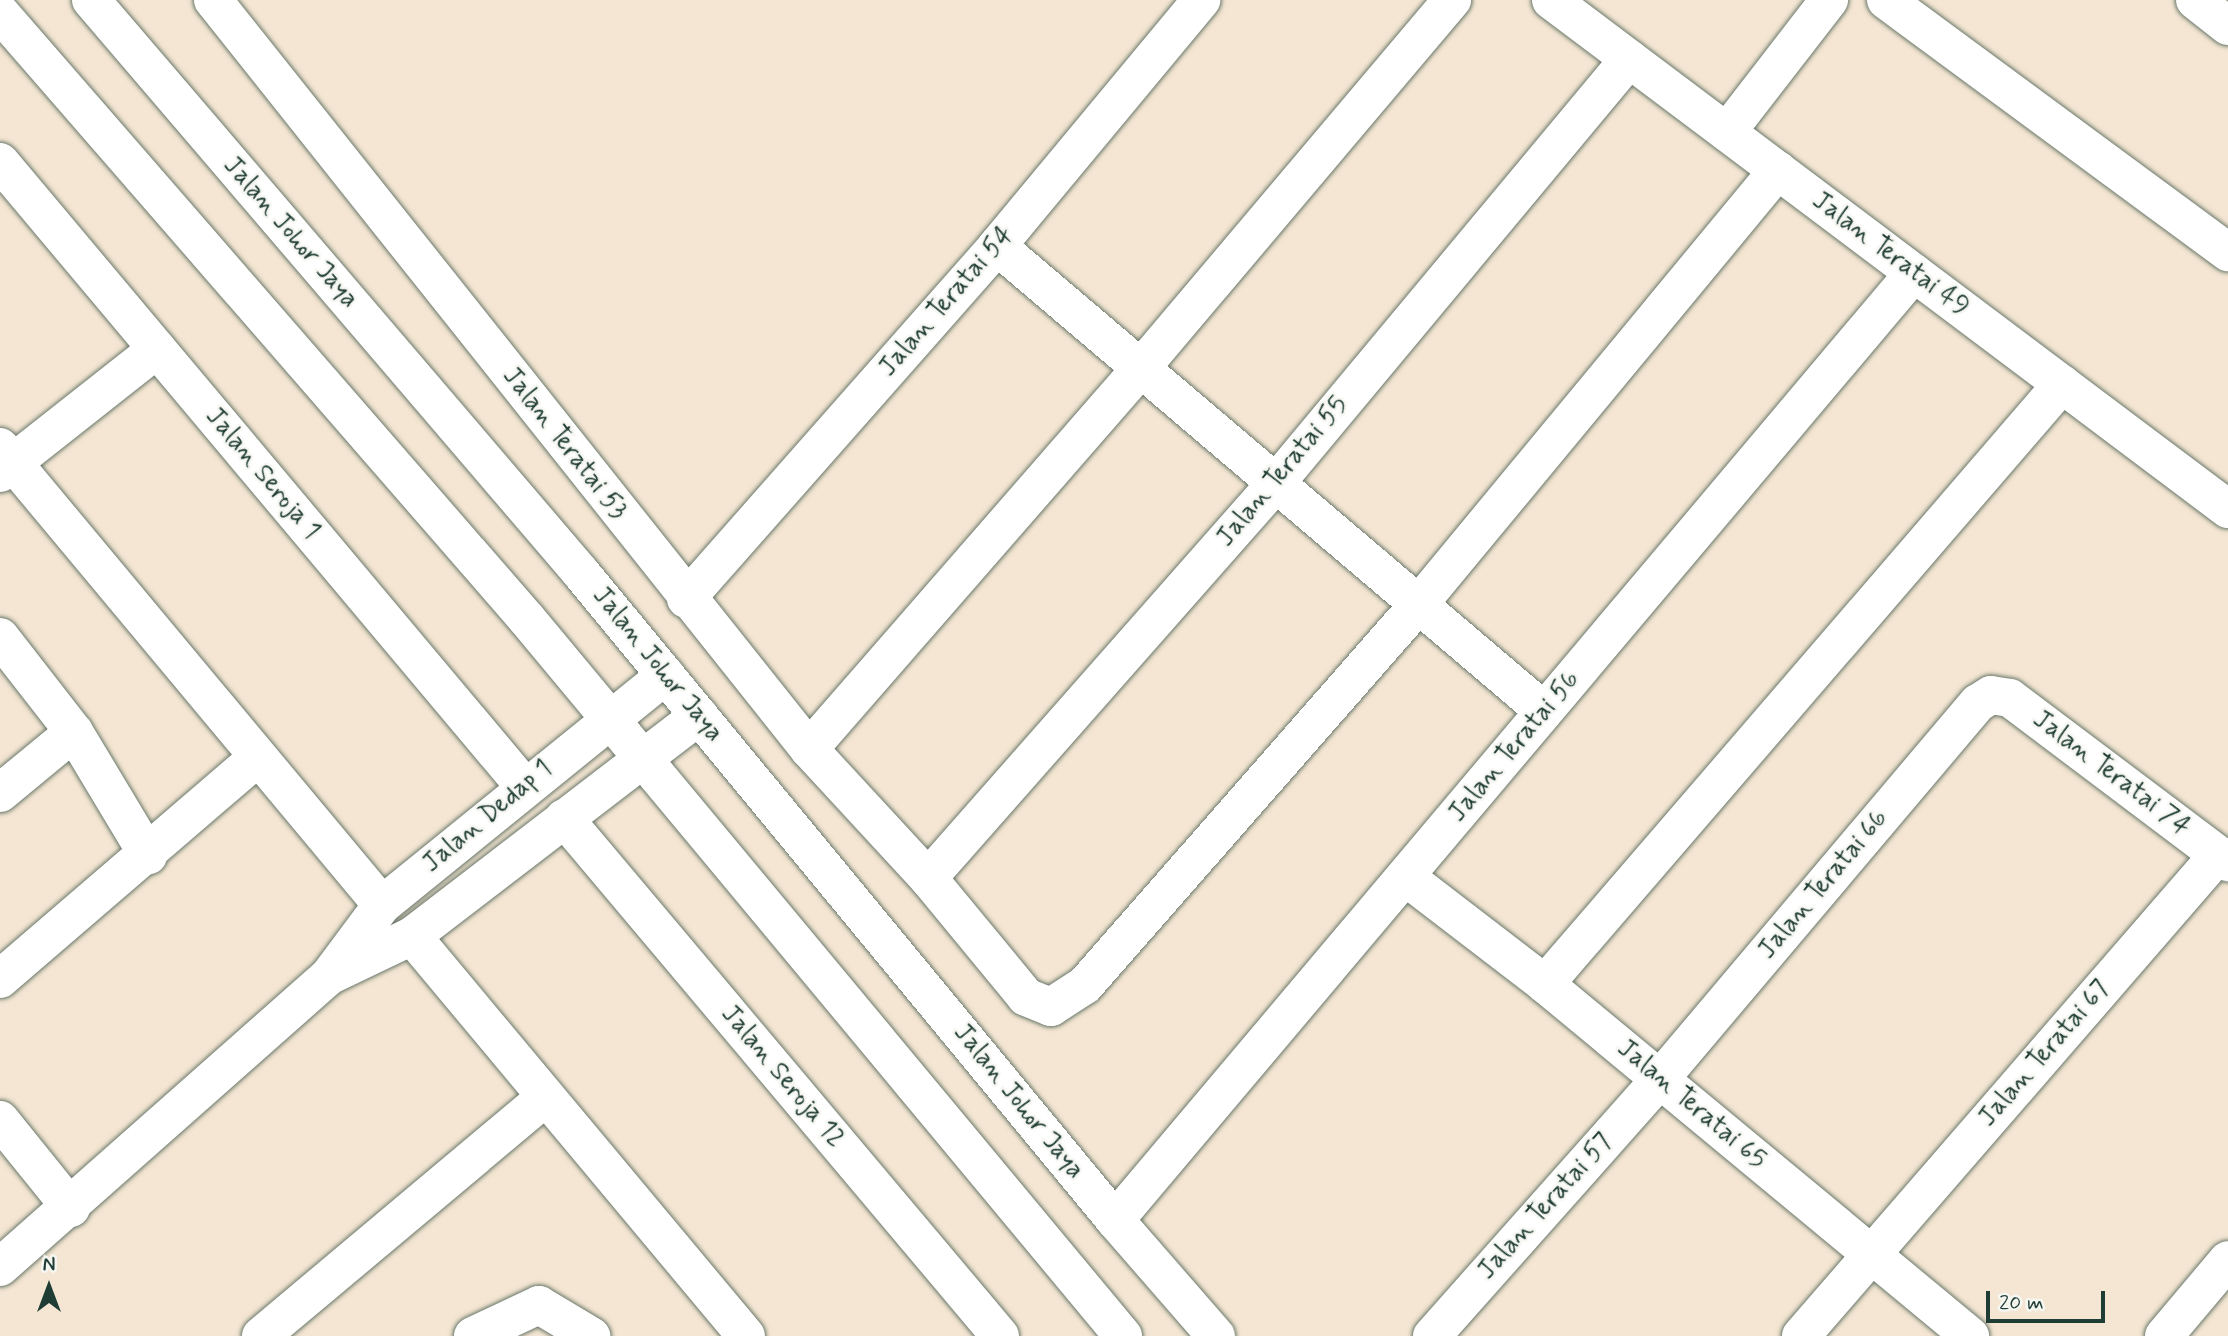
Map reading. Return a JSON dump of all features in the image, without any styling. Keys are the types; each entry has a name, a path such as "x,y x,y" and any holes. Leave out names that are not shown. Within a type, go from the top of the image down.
{"street":[{"name":"Jalan Johor Jaya","path":"91,0 666,675 1115,1220 1216,1336"},
{"name":"Jalan Teratai 53","path":"213,0 686,599 808,749 928,878 1026,997 1051,1007 1085,985 1419,604"},
{"name":"Jalan Teratai 54","path":"686,599 997,246 1201,0"},
{"path":"808,749 1141,368 1451,0"},
{"name":"Jalan Teratai 49","path":"1551,0 2228,509"},
{"path":"1727,132 1829,0"},
{"path":"1886,0 2228,252"},
{"path":"2195,0 2228,26"},
{"path":"0,13 609,718 1123,1336"},
{"name":"Jalan Teratai 55","path":"928,878 1276,483 1629,59"},
{"name":"Jalan Seroja 1","path":"0,162 524,786"},
{"path":"1419,604 1778,170"},
{"path":"997,246 1544,711"},
{"name":"Jalan Teratai 56","path":"1115,1220 1407,878 1544,711 1914,273"},
{"path":"157,349 4,461 382,905"},
{"path":"1545,984 2062,384"},
{"path":"0,637 74,732 148,855"},
{"name":"Jalan Dedap 1","path":"0,1267 71,1208 329,976 382,905 524,786 666,675"},
{"name":"Jalan Teratai 74","path":"1991,695 2010,698 2223,858"},
{"name":"Jalan Teratai 66","path":"1660,1079 1969,714 1991,695"},
{"name":"Jalan Dedap 1","path":"329,976 412,936 642,757 699,716"},
{"path":"0,793 74,732"},
{"path":"0,979 148,855 258,757"},
{"name":"Jalan Seroja 12","path":"564,818 983,1330"},
{"name":"Jalan Teratai 67","path":"1801,1336 2223,858"},
{"name":"Jalan Teratai 65","path":"1407,878 1545,984 1970,1336"},
{"path":"412,936 746,1336"},
{"name":"Jalan Teratai 57","path":"1432,1336 1660,1079"},
{"path":"261,1336 545,1098"},
{"path":"0,1120 71,1208"},
{"path":"2164,1336 2228,1260"},
{"path":"473,1336 539,1305 591,1336"}]}
